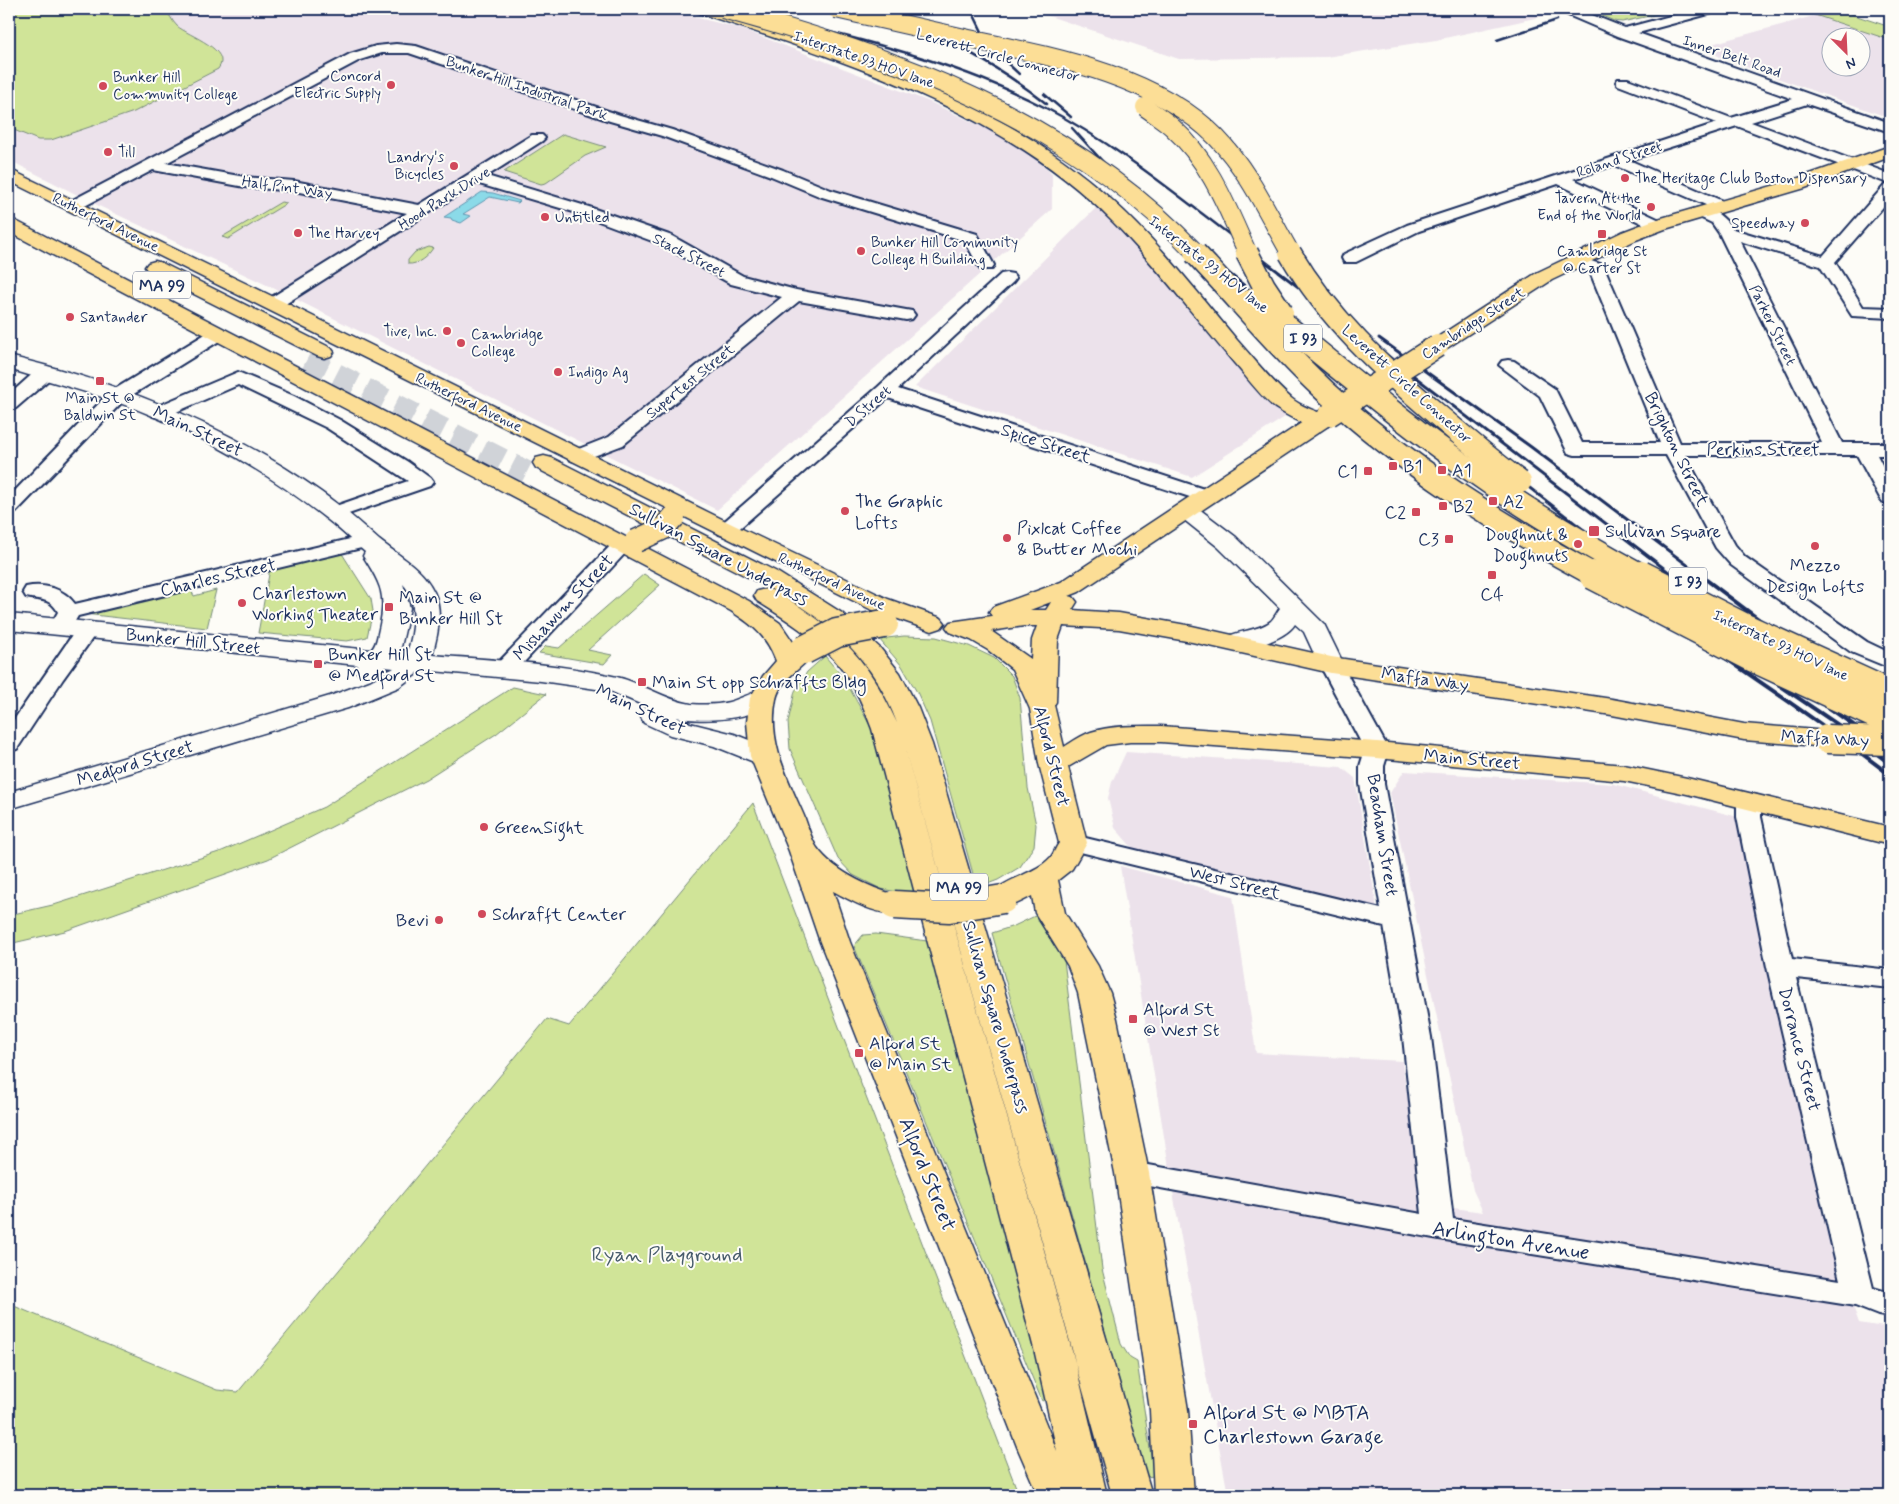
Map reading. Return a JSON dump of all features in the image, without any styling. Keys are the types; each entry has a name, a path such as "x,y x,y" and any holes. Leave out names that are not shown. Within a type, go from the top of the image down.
{"main road":[{"name":"I 93","path":"715,9 846,46 944,81 1001,107 1078,152 1126,188 1167,224 1279,347 1332,399 1431,477 1566,561 1736,651 1890,721"},
{"name":"I 93","path":"715,9 888,58 947,80 1004,106 1057,136 1104,167 1391,390 1572,516 1628,549 1758,617 1890,677"},
{"path":"715,9 897,79 983,119 1034,149 1082,183 1124,222 1277,397 1294,410 1324,418"},
{"name":"Interstate 93 HOV lane","path":"715,9 828,44 908,72 965,96 1031,131 1090,170 1435,443 1513,499 1610,559 1698,605 1787,648 1890,694"},
{"name":"Leverett Circle Connector","path":"816,9 943,38 1056,68 1114,90 1158,114 1179,131 1203,162 1217,184 1266,289 1297,333 1340,382 1396,434 1428,458 1620,589"},
{"name":"Leverett Circle Connector","path":"836,9 1015,49 1075,65 1141,88 1190,114 1215,136 1239,163 1264,202 1298,266 1331,313 1377,361 1497,465"},
{"name":"Cambridge Street","path":"962,628 1052,592 1070,587 1324,418 1545,276 1629,236 1658,225 1799,184 1890,150"},
{"name":"Rutherford Avenue","path":"9,174 578,456 674,510 726,530 879,604 932,623"},
{"path":"9,192 97,237"},
{"name":"MA 99","path":"9,206 315,356 140,259"},
{"path":"13,229 629,543 759,618 796,656"},
{"name":"Main Street","path":"9,362 117,396 160,412 236,448 304,490 334,512 414,580 422,593 426,608 422,647 416,661"},
{"name":"Sullivan Square Underpass","path":"1087,1495 1053,1348 886,729 872,696 850,662 821,635 790,611 745,583 535,467 753,568 808,600 841,625 872,653 890,679 906,711 918,744 1132,1495"},
{"path":"629,543 664,528 674,510"},
{"name":"Beacham Street","path":"1186,510 1227,542 1315,629 1331,665"},
{"name":"Main Street","path":"367,542 388,576 394,591 397,608 388,647 378,659"},
{"path":"1043,709 1045,640 1055,617 1069,594 1070,587"},
{"path":"1234,643 1266,634 1281,626 1293,607"},
{"name":"Maffa Way","path":"962,628 1024,618 1088,618 1128,622 1331,665 1612,707 1744,732 1890,742"},
{"name":"Bunker Hill Street","path":"9,622 64,620 88,629 378,659"},
{"name":"Alford Street","path":"804,851 834,880 872,899 894,905 924,909 950,909 1003,899 1043,877 1062,863 1073,843 1053,764 1043,709 1022,663 980,635 962,628 932,623 884,624 837,633 796,656 772,682 763,698 762,722 764,756 804,851 835,942 1037,1449 1058,1495"},
{"name":"Main Street","path":"378,659 505,669 577,678 633,689 669,707 702,714 726,712 744,707 763,698"},
{"name":"Medford Street","path":"260,724 337,690 367,670 378,659"},
{"name":"Medford Street","path":"9,801 260,724 309,711 366,692 405,672 416,661"},
{"name":"Main Street","path":"577,678 680,729 724,740 764,756"},
{"name":"Main Street","path":"1053,764 1099,738 1130,734 1161,734 1376,750 1624,773 1656,778 1890,836"},
{"path":"1043,877 1050,913 1083,966 1094,993 1101,1019 1132,1173 1168,1410 1174,1495"}],"street":[{"name":"Inner Belt Road","path":"1566,9 1622,33 1890,128"},
{"path":"1622,33 1711,9"},
{"name":"Bunker Hill Industrial Park","path":"73,206 365,52 393,47 411,49 615,118 667,133 777,173 825,193 971,238 986,265"},
{"path":"1623,82 1854,164 1890,179"},
{"name":"Roland Street","path":"1350,258 1408,229 1807,99"},
{"name":"Hood Park Drive","path":"273,304 537,138"},
{"path":"1615,160 1721,206"},
{"name":"Half Pint Way","path":"150,165 245,182 294,186 423,211"},
{"name":"Stack Street","path":"476,178 592,213 666,240 737,280 795,295 906,315"},
{"path":"1559,179 1658,225"},
{"path":"1826,262 1890,189"},
{"name":"Parker Street","path":"1702,212 1718,220 1727,232 1835,449"},
{"path":"1727,232 1826,262 1858,312 1890,313"},
{"name":"Brighton Street","path":"1576,261 1598,269 1673,450 1732,555 1859,647 1890,661"},
{"name":"D Street","path":"726,530 885,390 1007,278"},
{"name":"Supertest Street","path":"578,456 616,441 795,295"},
{"path":"9,508 117,396 218,334"},
{"name":"Perkins Street","path":"1508,365 1548,393 1575,449 1890,449"},
{"path":"9,404 45,373"},
{"path":"160,412 238,378 293,402 339,426 380,451 423,482 334,512"},
{"name":"Spice Street","path":"885,390 1206,496"},
{"path":"1864,448 1890,498"},
{"name":"Charles Street","path":"64,620 367,542"},
{"name":"Mishawum Street","path":"505,669 629,543"},
{"path":"34,592 51,593 60,598 64,620"},
{"path":"9,744 88,629"},
{"name":"Beacham Street","path":"1331,665 1376,750 1372,766 1372,784 1417,1037 1439,1228"},
{"name":"Dorrance Street","path":"1749,801 1749,818 1780,967 1859,1295"},
{"name":"West Street","path":"1073,843 1397,921"},
{"path":"1780,967 1890,979"},
{"name":"Arlington Avenue","path":"1132,1173 1439,1228 1859,1295 1890,1305"}],"shaded area":[{"path":"9,9 661,9 739,28 930,102 1014,142 1037,159 1052,174 1052,209 717,510 271,287 99,206 9,160"},
{"path":"1034,9 1554,9 1562,12 1436,40 1326,57 1179,59 1049,16"},
{"path":"1817,15 1855,28 1822,28 1822,78 1872,78 1872,34 1890,40 1890,118 1723,59 1709,50 1708,45"},
{"path":"1099,205 1288,415 1192,477 915,387"},
{"path":"1126,752 1341,767 1355,778 1377,908 1136,852 1115,828 1108,798 1112,782"},
{"path":"1404,771 1613,784 1738,817 1842,1276 1859,1323 1890,1328 1890,1495 1228,1495 1176,1210 1120,866 1233,896 1256,1053 1402,1061 1424,1204 1483,1212 1473,1190 1390,793"}],"green space":[{"name":"Bunker Hill Community College","path":"16,9 166,9 177,26 208,44 220,56 221,62 218,69 134,112 51,140 38,140 9,128 9,11"},
{"path":"1618,9 1681,9 1622,22 1614,21 1595,13"},
{"path":"1797,9 1836,9 1890,27 1890,40 1872,34 1872,28 1854,28"},
{"path":"563,134 606,147 585,156 546,183 541,184 504,172"},
{"path":"281,202 287,203 228,239 222,237"},
{"path":"429,247 433,248 426,257 415,263 408,264 408,260 415,252"},
{"path":"341,552 371,599 373,611 367,637 347,641 258,633 270,569"},
{"path":"644,574 660,585 588,650 612,655 604,664 539,653 546,646 559,648"},
{"path":"189,587 194,596 216,590 207,628 76,613"},
{"path":"904,636 936,637 969,646 994,658 1012,676 1020,698 1028,788 1036,825 1034,846 1020,867 998,880 977,888 930,721 918,694 902,666 879,639"},
{"path":"825,656 845,680 872,729 916,895 881,889 853,875 838,859 790,749 788,722 795,691 807,672"},
{"path":"513,687 546,694 496,734 426,779 268,859 65,931 9,944 9,915 57,904 222,851 324,807"},
{"name":"Ryan Playground","path":"753,803 1019,1495 9,1495 9,1306 14,1306 217,1390 238,1392 547,1019 569,1026"},
{"path":"1035,916 1063,952 1102,1269 1121,1344 1130,1358 1137,1362 1154,1476 1146,1477 992,933 1014,926"},
{"path":"876,934 927,941 1047,1399 1042,1401 854,946 863,935"}],"water":[{"path":"482,192 493,193 520,201 518,203 490,197 463,214 471,216 461,223 444,217"}],"tunnel":[{"path":"307,359 527,472"}],"railway":[{"path":"734,9 892,49 969,74 1007,89 1072,122 1099,139 1152,176 1255,254"},
{"path":"880,9 946,39 988,63 1047,104"},
{"path":"971,9 989,46 1019,74"},
{"path":"1497,40 1557,20"},
{"path":"1044,94 1071,117"},
{"path":"1072,128 1116,176 1161,220 1204,254"},
{"path":"1203,253 1613,576"},
{"path":"1254,253 1674,576"},
{"path":"1343,328 1491,458 1643,576"},
{"path":"1379,338 1531,447 1702,576"},
{"path":"1587,546 1626,576"},
{"path":"1611,575 1890,775"},
{"path":"1624,575 1680,618"},
{"path":"1642,575 1890,751"},
{"path":"1673,575 1890,734"},
{"path":"1700,575 1890,718"},
{"path":"1695,628 1850,733 1890,764"}],"place":[{"name":"Concord Electric Supply","path":"391,85"},
{"name":"Bunker Hill Community College","path":"103,86"},
{"name":"Till","path":"108,152"},
{"name":"Landry's Bicycles","path":"454,166"},
{"name":"The Heritage Club Boston Dispensary","path":"1625,178"},
{"name":"Tavern At the End of the World","path":"1651,207"},
{"name":"Untitled","path":"545,217"},
{"name":"Speedway","path":"1805,223"},
{"name":"The Harvey","path":"298,233"},
{"name":"Cambridge St @ Carter St","path":"1602,234"},
{"name":"Bunker Hill Community College H Building","path":"861,251"},
{"name":"Santander","path":"70,317"},
{"name":"Tive, Inc.","path":"447,331"},
{"name":"Cambridge College","path":"461,343"},
{"name":"Indigo Ag","path":"558,372"},
{"name":"Main St @ Baldwin St","path":"100,381"},
{"name":"B1","path":"1393,466"},
{"name":"A1","path":"1442,470"},
{"name":"C1","path":"1368,471"},
{"name":"A2","path":"1493,501"},
{"name":"B2","path":"1443,506"},
{"name":"The Graphic Lofts","path":"845,511"},
{"name":"C2","path":"1416,512"},
{"name":"Sullivan Square","path":"1594,531"},
{"name":"Pixlcat Coffee & Butter Mochi","path":"1007,538"},
{"name":"C3","path":"1449,539"},
{"name":"Doughnut & Doughnuts","path":"1578,544"},
{"name":"Mezzo Design Lofts","path":"1815,546"},
{"name":"C4","path":"1492,575"},
{"name":"Charlestown Working Theater","path":"242,603"},
{"name":"Main St @ Bunker Hill St","path":"389,607"},
{"name":"Bunker Hill St @ Medford St","path":"318,664"},
{"name":"Main St opp Schraffts Bldg","path":"642,682"},
{"name":"GreenSight","path":"484,827"},
{"name":"Schrafft Center","path":"482,914"},
{"name":"Bevi","path":"439,920"},
{"name":"Alford St @ West St","path":"1133,1019"},
{"name":"Alford St @ Main St","path":"859,1053"},
{"name":"Alford St @ MBTA Charlestown Garage","path":"1193,1424"}]}
